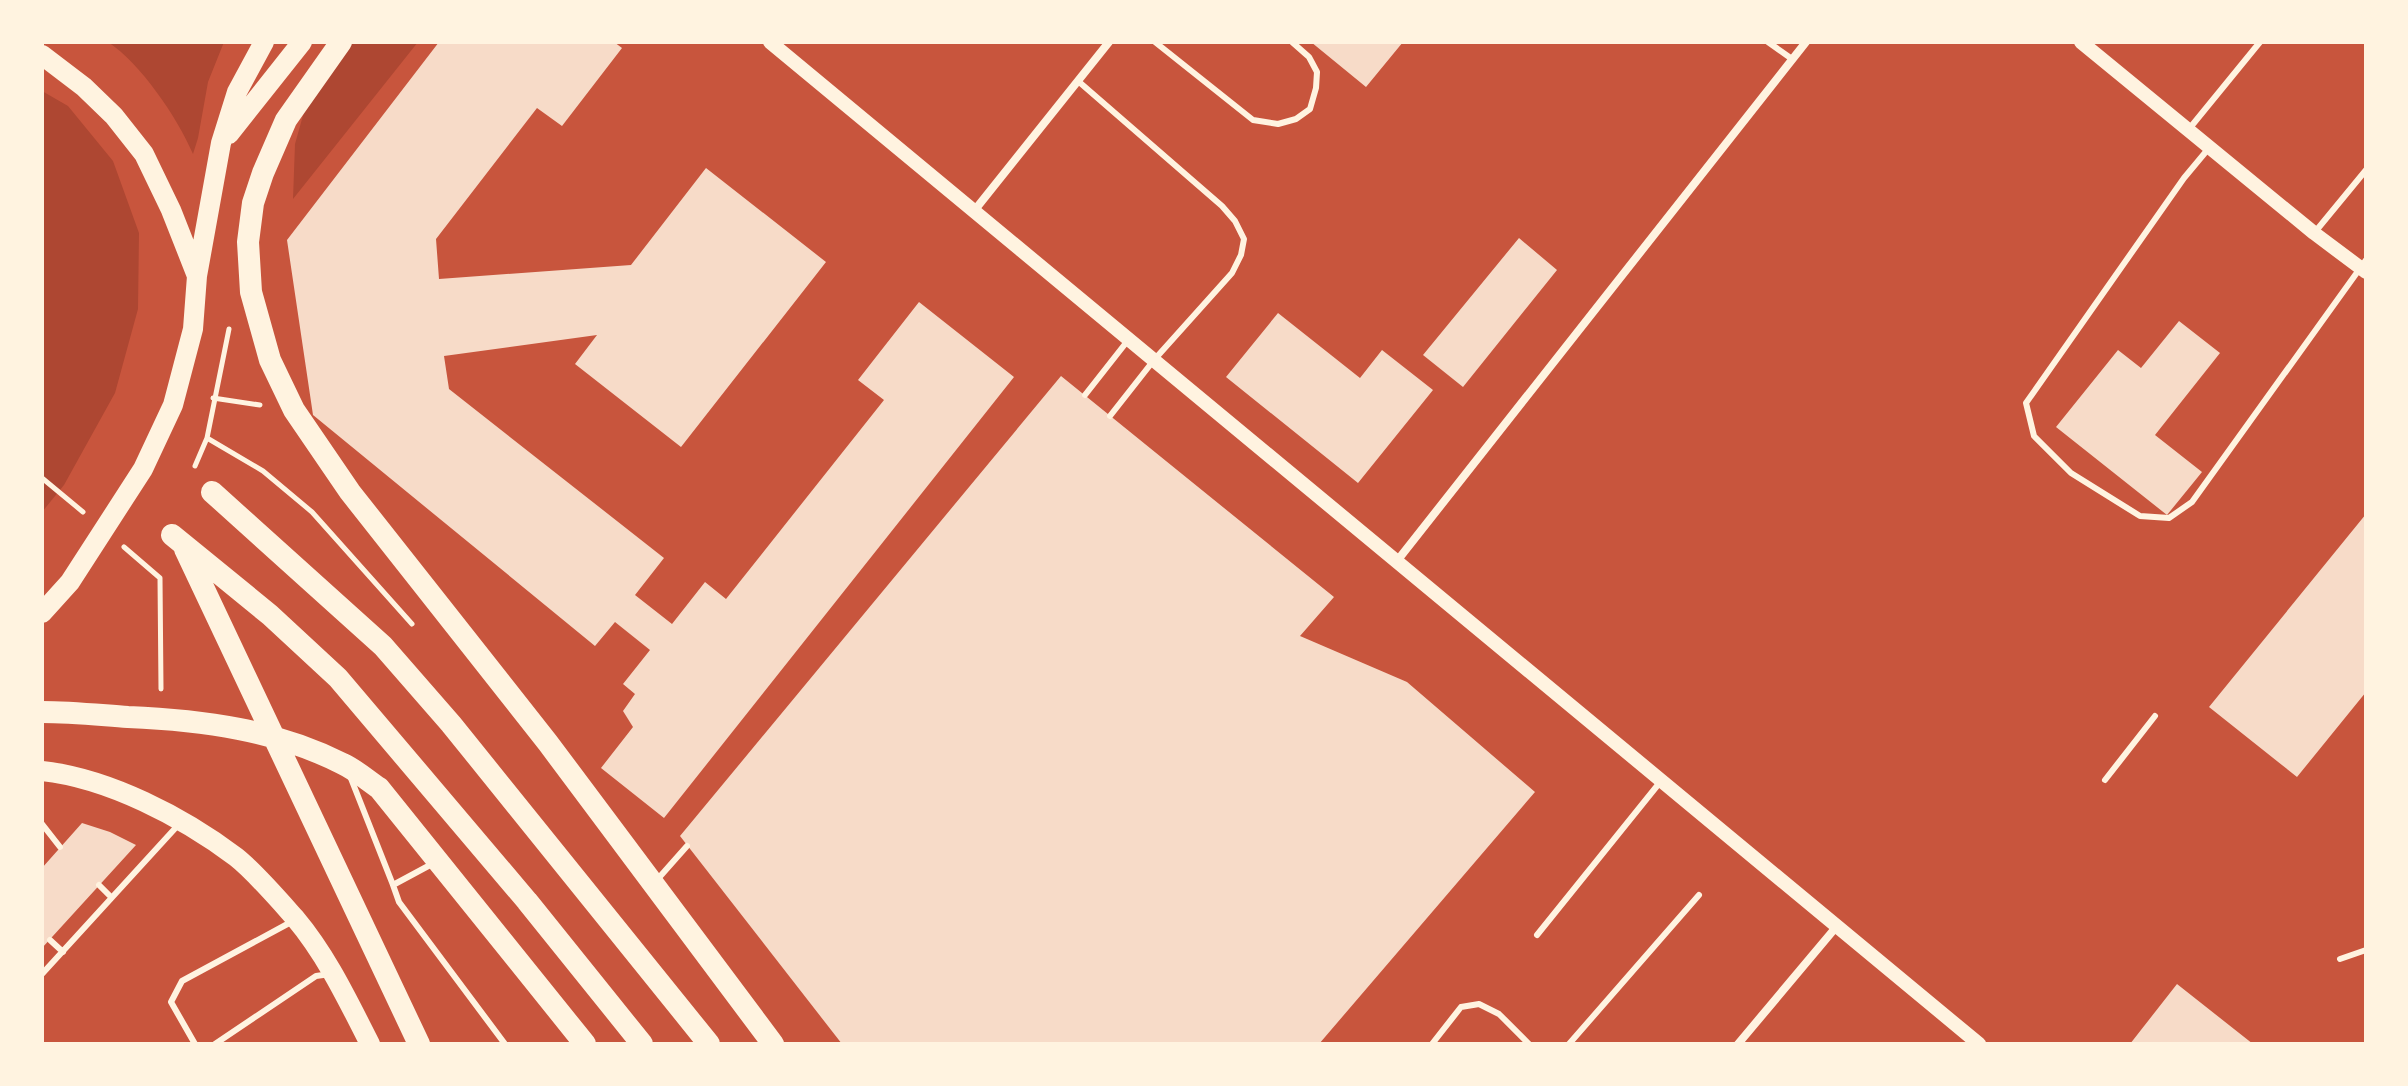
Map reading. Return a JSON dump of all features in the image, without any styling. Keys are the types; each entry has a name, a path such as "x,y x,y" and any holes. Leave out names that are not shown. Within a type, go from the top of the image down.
{"highway":[{"path":"341,42 286,120 253,203 248,242 251,292 270,360 294,410 350,492 548,743 773,1044"},
{"path":"212,492 383,646 451,724 709,1044"},
{"path":"419,1044 178,539 270,615 338,678 527,901 642,1044"},
{"path":"42,712 161,718 242,730 309,748 346,765 379,788 585,1044"}],"main road":[{"path":"42,613 70,582 143,469 173,405 193,329 197,276 221,143 237,92 264,42"},
{"path":"221,143 302,42"},
{"path":"42,55 73,78 114,116 144,154 171,210 197,276"},
{"path":"42,771 138,798 181,821 237,858 296,919 334,973 370,1044"}],"street":[{"path":"770,42 1979,1044"},
{"path":"974,211 1109,42"},
{"path":"1397,561 1806,42"},
{"path":"2081,42 2314,233 2364,266"},
{"path":"1738,1044 1837,926"}],"lane":[{"path":"1155,42 1253,120 1278,124 1296,119 1310,109 1316,88 1317,72 1309,57 1292,42"},
{"path":"1768,42 1792,59"},
{"path":"2189,129 2260,42"},
{"path":"1078,81 1222,206 1235,221 1244,239 1241,255 1232,273 1154,360 1110,416"},
{"path":"2211,146 2184,178 2026,403 2034,436 2071,473 2140,516 2169,518 2192,502 2364,266"},
{"path":"2314,233 2366,170"},
{"path":"1085,395 1129,339"},
{"path":"2105,780 2155,716"},
{"path":"346,765 399,902 505,1044"},
{"path":"1537,935 1661,781"},
{"path":"42,974 181,821"},
{"path":"42,824 60,847"},
{"path":"654,884 687,846"},
{"path":"393,885 438,861"},
{"path":"99,885 111,897"},
{"path":"1569,1044 1699,895"},
{"path":"195,1044 171,1002 182,981 296,919"},
{"path":"50,940 63,952"},
{"path":"2340,959 2366,950"},
{"path":"215,1044 316,976 334,973"},
{"path":"1432,1044 1461,1007 1479,1004 1499,1014 1529,1044"}],"path":[{"path":"191,477 207,438 229,327"},
{"path":"213,398 294,410"},
{"path":"42,478 160,578"},
{"path":"161,718 160,578 163,565"}],"shaded area":[{"path":"108,42 224,42 208,82 193,154 157,92 133,64"},
{"path":"344,42 418,42 293,199 295,144 313,80"},
{"path":"42,91 68,106 113,161 139,233 138,309 115,393 64,485 42,512"}],"building":[{"path":"439,42 614,42 622,48 562,126 537,108 436,239 439,279 631,265 706,168 826,262 681,447 575,364 597,335 444,356 449,389 664,558 635,595 672,624 705,582 726,599 884,400 858,380 919,302 1014,377 664,818 601,768 633,727 623,711 635,694 623,684 650,650 615,622 595,646 313,415 287,240"},
{"path":"1311,42 1403,42 1366,87"},
{"path":"1519,238 1557,270 1463,387 1423,355"},
{"path":"1278,313 1360,378 1382,350 1433,390 1358,483 1226,377"},
{"path":"2179,321 2220,353 2155,435 2202,472 2167,515 2056,427 2118,350 2141,368"},
{"path":"1061,376 1334,597 1300,636 1407,682 1535,792 1319,1044 842,1044 680,836"},
{"path":"2366,514 2366,692 2297,777 2209,707"},
{"path":"82,823 136,845 42,948 42,868"},
{"path":"2177,984 2253,1044 2130,1044"}]}
